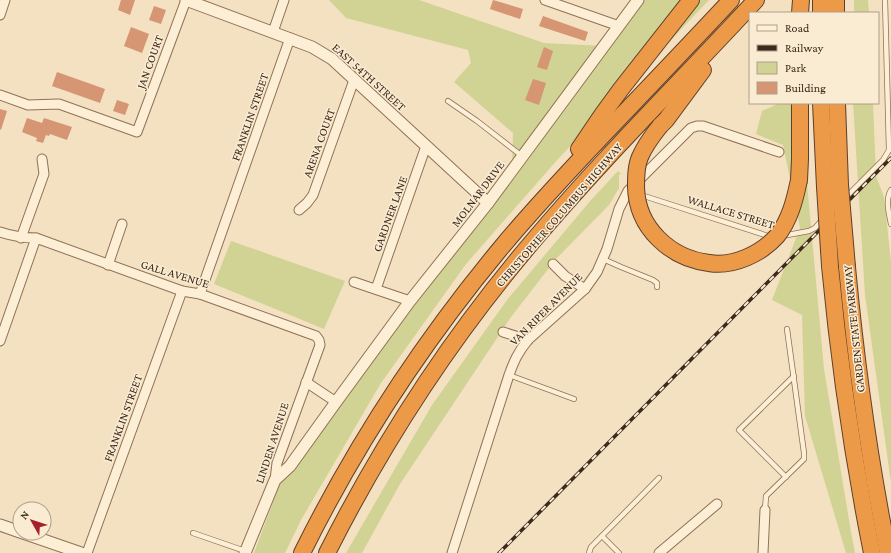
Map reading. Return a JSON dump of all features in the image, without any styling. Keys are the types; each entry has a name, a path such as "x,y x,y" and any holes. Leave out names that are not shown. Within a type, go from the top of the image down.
{"highway":[{"path":"556,185 602,115 690,0"},
{"name":"CHRISTOPHER COLUMBUS HIGHWAY","path":"302,553 353,458 386,404 414,362 482,270 556,185 730,0"},
{"path":"800,12 801,0"},
{"path":"821,0 821,12"},
{"path":"836,0 836,12"},
{"path":"751,5 671,113 647,142 639,158 636,174 636,193 639,207 646,224 658,238 672,251 690,259 710,264 730,263 749,257 763,248 778,235 788,219 795,199 799,180 800,104"},
{"name":"CHRISTOPHER COLUMBUS HIGHWAY","path":"327,553 364,483 398,427 437,367 495,288 532,242 571,198 751,5"},
{"name":"GARDEN STATE PARKWAY","path":"821,104 824,187 830,266 845,393 872,553"},
{"name":"GARDEN STATE PARKWAY","path":"837,104 840,185 854,341 868,442 888,553"}],"street":[{"path":"0,15 5,0"},
{"name":"EAST 54TH STREET","path":"186,0 312,46 332,59 488,204"},
{"name":"JAN COURT","path":"0,95 28,105 59,104 138,132 186,0"},
{"path":"273,32 284,0"},
{"path":"545,0 619,26"},
{"name":"MOLNAR DRIVE","path":"275,480 290,466 410,301 488,204 638,0"},
{"name":"FRANKLIN STREET","path":"200,294 290,38"},
{"name":"ARENA COURT","path":"299,210 307,204 313,195 354,80"},
{"name":"VAN RIPER AVENUE","path":"452,553 516,356 528,340 585,289 597,272 603,259 619,209 628,191 691,128 697,126 703,126 779,152"},
{"name":"GARDNER LANE","path":"376,289 426,146"},
{"path":"21,238 44,174 42,159"},
{"path":"108,265 122,224"},
{"name":"GALL AVENUE","path":"0,232 21,238 36,238 182,291 200,294 316,336 319,340"},
{"path":"0,341 36,238"},
{"path":"553,264 565,276 585,289"},
{"path":"354,282 410,301"},
{"name":"FRANKLIN STREET","path":"87,553 182,291"},
{"path":"503,332 528,340"},
{"name":"LINDEN AVENUE","path":"245,552 275,480 277,463 320,345 319,340"},
{"path":"306,382 336,402"},
{"path":"659,553 717,504"},
{"path":"763,553 765,510"},
{"path":"0,525 12,529"},
{"path":"46,541 81,553"}],"lane":[{"path":"838,205 883,160 890,148 885,0"},
{"path":"448,101 477,121 522,156"},
{"name":"WALLACE STREET","path":"628,191 768,236 781,237 809,231 816,228 832,211"},
{"path":"891,191 888,200 891,224"},
{"path":"603,259 621,268 653,280 657,283 657,287"},
{"path":"765,510 766,496 804,459 787,329"},
{"path":"509,375 574,398"},
{"path":"786,477 739,430 794,376"},
{"path":"589,553 591,547 659,478"},
{"path":"193,533 245,552"},
{"path":"602,536 619,553"}],"green space":[{"path":"329,0 419,0 544,43 604,46 638,0 709,0 558,159 466,264 381,383 301,520 285,553 254,553 280,484 512,171 513,133 454,82 471,63 468,50 346,18"},
{"path":"854,0 868,0 869,12 854,12"},
{"path":"778,104 805,104 806,172 824,369 855,553 846,553 805,416 802,315 772,300 800,228 783,145 756,134 762,111"},
{"path":"853,104 873,104 876,176 884,197 891,262 891,483 865,295"},
{"path":"618,171 621,174 619,175 619,188 609,205 556,259 511,317 400,484 362,553 346,553 432,405 507,300 591,200"},
{"path":"231,241 345,281 324,329 214,284"}],"building":[{"path":"121,0 135,0 130,15 118,10"},
{"path":"493,0 523,9 520,19 490,9"},
{"path":"154,6 166,10 161,24 149,20"},
{"path":"543,16 588,32 585,41 539,26"},
{"path":"131,27 149,34 142,53 124,46"},
{"path":"544,47 553,51 547,70 537,67"},
{"path":"57,72 105,89 100,103 52,86"},
{"path":"533,79 546,83 539,105 525,100"},
{"path":"117,100 129,104 125,115 113,111"},
{"path":"0,109 7,111 1,130 0,129"},
{"path":"27,118 42,123 44,118 72,127 67,140 50,134 49,136 46,135 43,143 36,141 37,138 22,132"}],"railway":[{"path":"499,553 891,158"}]}
